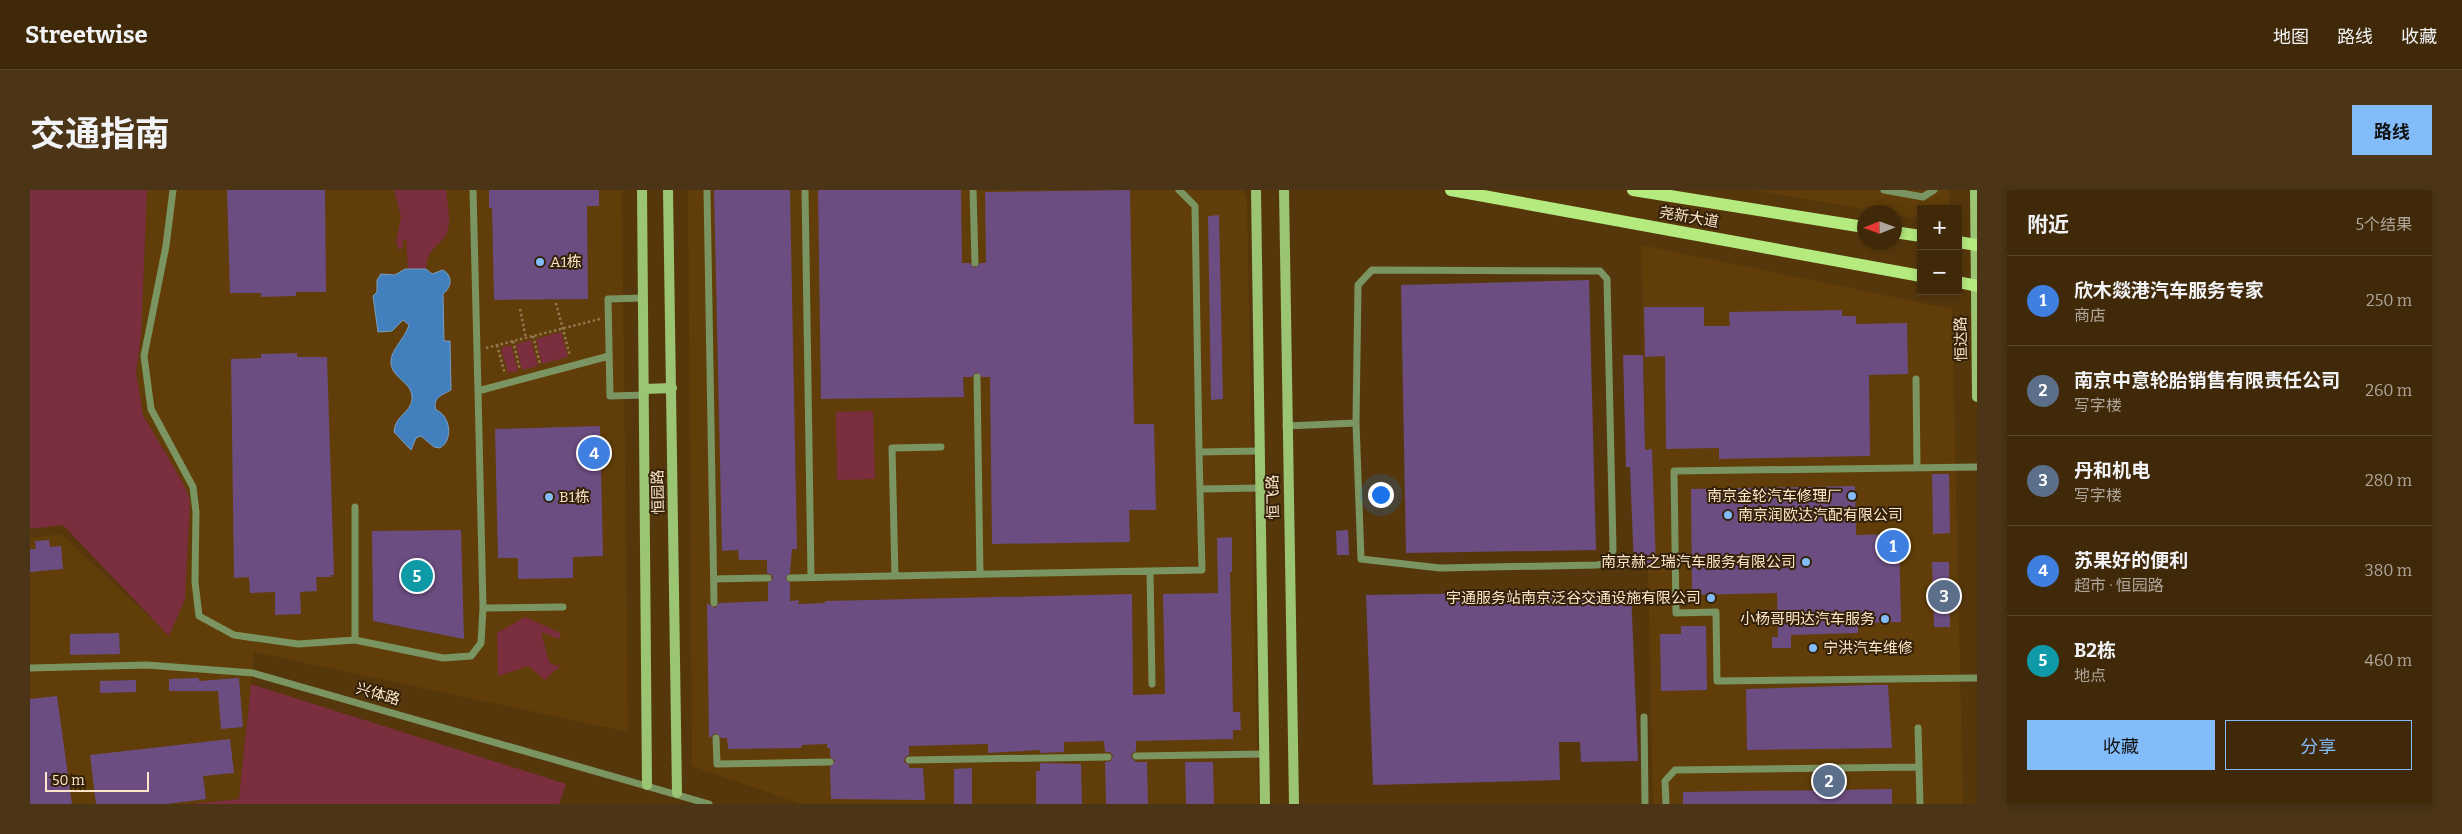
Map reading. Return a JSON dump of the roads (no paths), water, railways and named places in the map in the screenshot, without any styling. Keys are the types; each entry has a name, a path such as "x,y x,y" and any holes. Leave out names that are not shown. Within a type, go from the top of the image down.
{"main road":[{"name":"尧新大道","path":"1451,190 1917,275"},
{"name":"尧新大道","path":"1633,190 1857,226"},
{"path":"1902,233 1917,235"},
{"path":"1962,243 1977,245"},
{"path":"1962,283 1976,286"}],"street":[{"name":"恒园路","path":"642,190 647,785"},
{"name":"恒园路","path":"668,190 677,793"},
{"name":"恒飞路","path":"1256,190 1265,804"},
{"name":"恒飞路","path":"1284,190 1286,426 1294,804"},
{"name":"恒达路","path":"1975,190 1977,397"},
{"path":"645,392 672,388"}],"lane":[{"path":"173,190 166,246 144,356 151,409 193,487 196,512 195,582 199,616 234,635 298,644 355,640 443,658 471,656 480,643 483,608 473,190"},
{"path":"707,190 714,603"},
{"path":"805,190 811,577"},
{"path":"973,190 975,263"},
{"path":"790,578 1202,570 1195,206 1179,190"},
{"path":"1884,190 1923,197 1934,190"},
{"path":"1372,270 1600,271 1607,279 1613,550 1608,563 1597,565 1440,568 1361,559 1356,423 1358,285 1372,270"},
{"path":"643,298 608,299 608,316 610,396 645,392"},
{"path":"478,391 609,356"},
{"path":"977,377 980,574"},
{"path":"1916,379 1917,468"},
{"path":"1286,426 1356,423"},
{"path":"894,576 892,448 941,447"},
{"path":"1200,452 1260,451"},
{"path":"1977,467 1674,471 1676,613 1716,612 1717,681 1977,678"},
{"path":"1200,489 1260,488"},
{"path":"355,507 355,640"},
{"path":"1150,571 1152,684"},
{"path":"714,579 768,578"},
{"path":"483,608 563,607"},
{"name":"兴体路","path":"30,668 147,665 253,672 677,793 709,804"},
{"path":"1644,717 1646,804"},
{"path":"1918,728 1920,804"},
{"path":"716,738 717,764 830,762"},
{"path":"1136,756 1264,754"},
{"path":"909,760 1108,757"},
{"path":"1666,804 1665,781 1675,770 1919,767"}],"water":[{"path":"405,269 426,269 432,274 443,270 450,278 450,285 443,294 444,341 450,341 451,390 441,395 435,403 436,410 441,413 447,422 449,434 440,448 434,447 421,436 416,438 411,450 394,432 397,422 409,408 412,399 412,393 409,388 397,376 391,366 392,356 409,325 403,320 392,331 378,332 373,296 377,292 377,280 381,274 395,275"}],"place":[{"name":"A1栋","path":"540,262"},
{"name":"苏果好的便利","path":"594,453"},
{"name":"南京金轮汽车修理厂","path":"1852,496"},
{"name":"B1栋","path":"549,497"},
{"name":"南京润欧达汽配有限公司","path":"1728,515"},
{"name":"欣木燚港汽车服务专家","path":"1893,546"},
{"name":"南京赫之瑞汽车服务有限公司","path":"1806,562"},
{"name":"B2栋","path":"417,576"},
{"name":"丹和机电","path":"1944,596"},
{"name":"宇通服务站南京泛谷交通设施有限公司","path":"1711,598"},
{"name":"小杨哥明达汽车服务","path":"1885,619"},
{"name":"宁洪汽车维修","path":"1813,648"},
{"name":"南京中意轮胎销售有限责任公司","path":"1829,781"}]}
